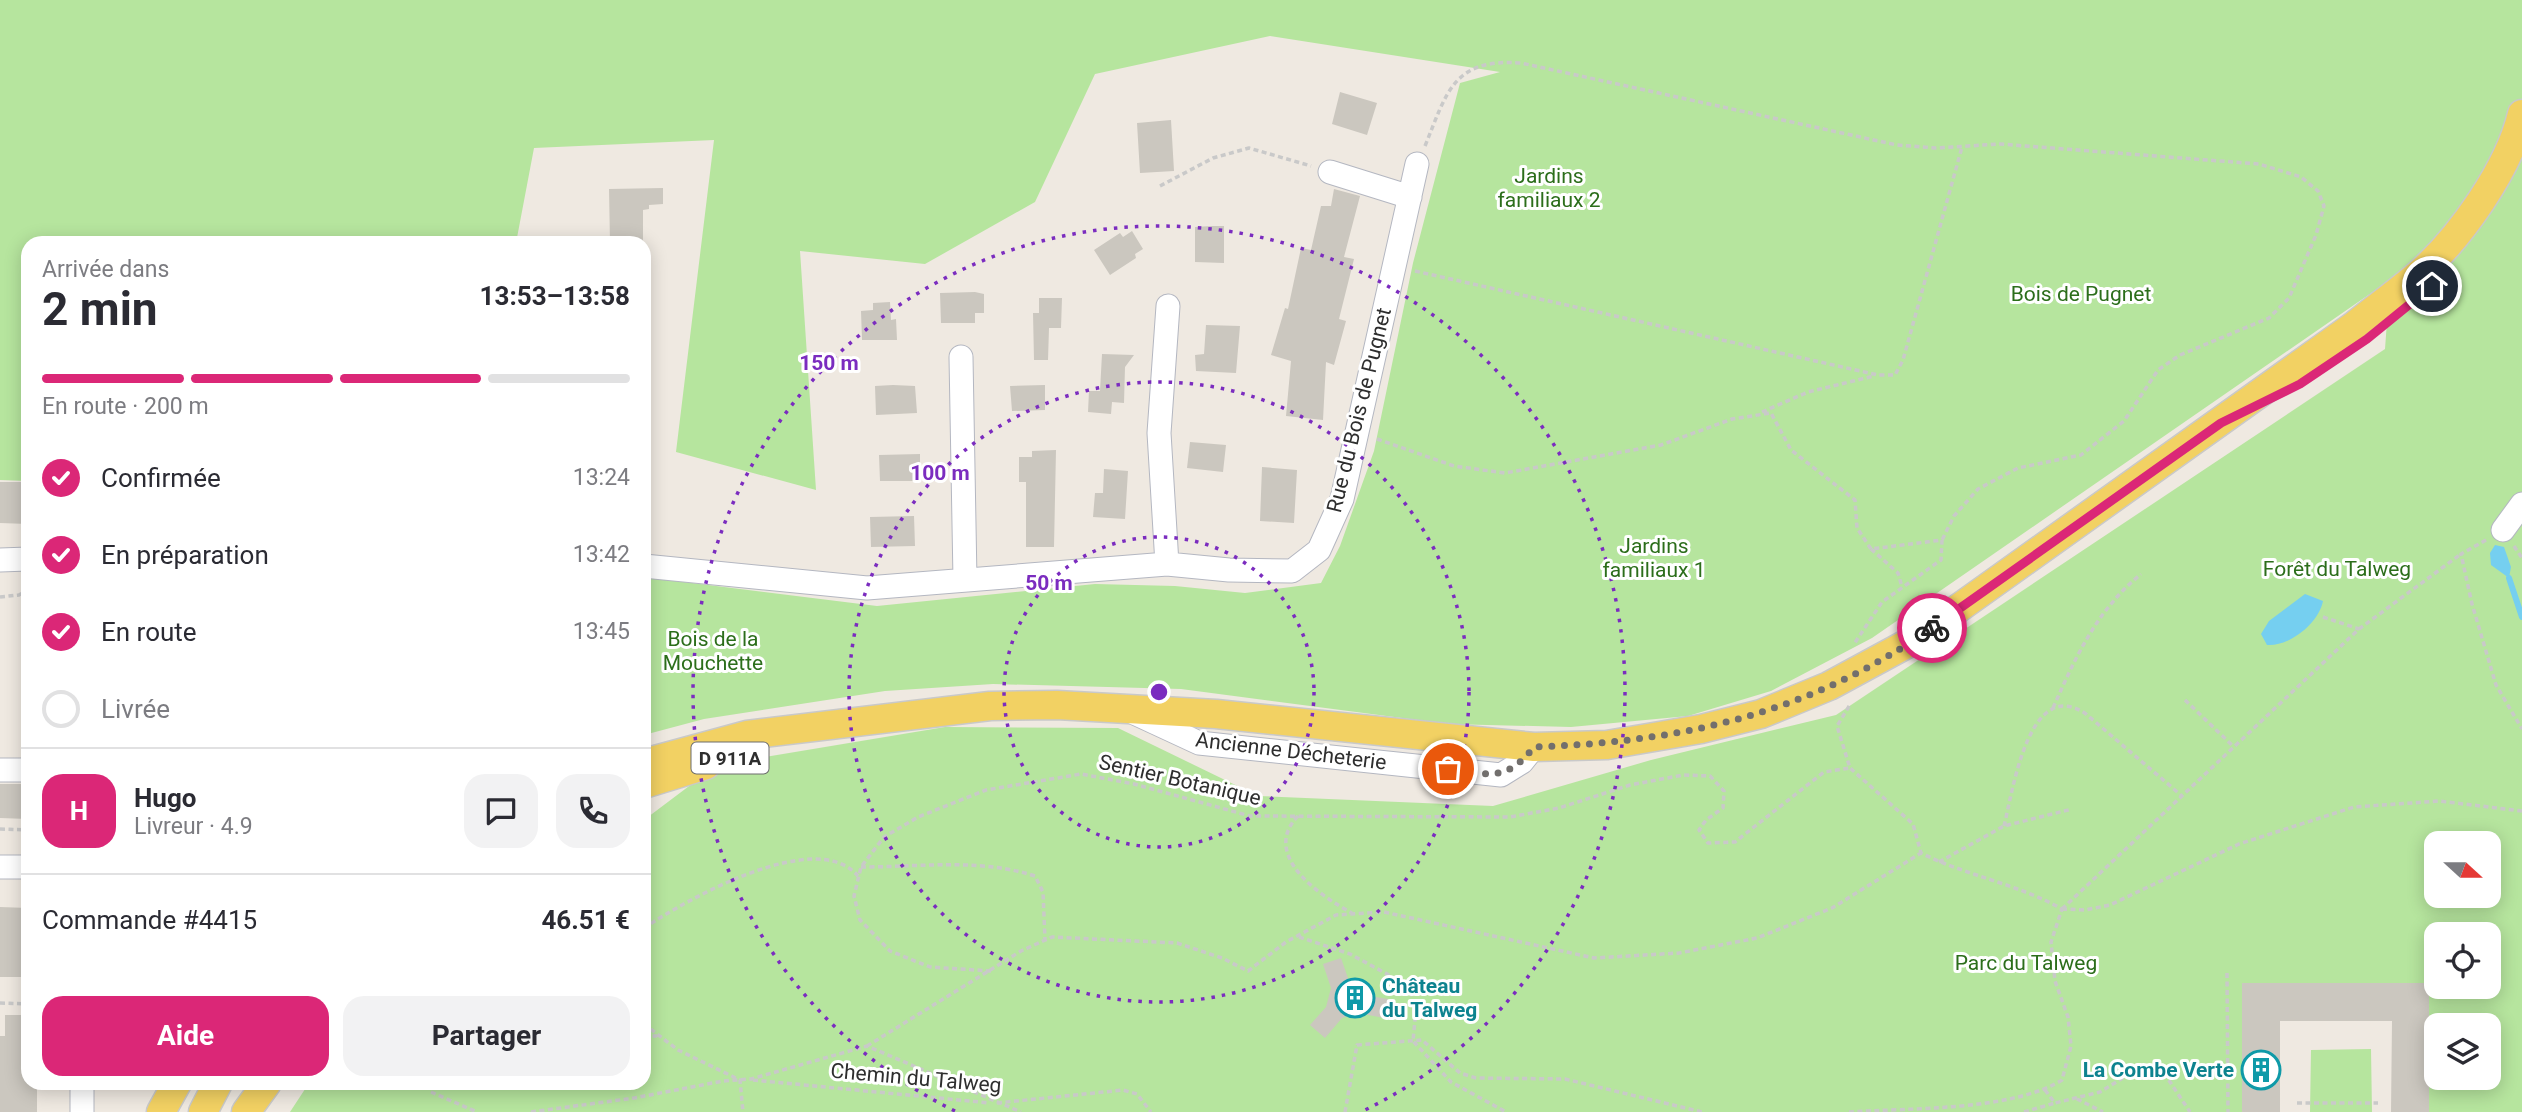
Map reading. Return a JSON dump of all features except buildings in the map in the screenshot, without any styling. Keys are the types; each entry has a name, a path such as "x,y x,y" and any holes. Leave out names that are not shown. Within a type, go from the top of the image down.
{"main road":[{"name":"D 911A","path":"651,760 747,736 990,706 1128,709 1309,722 1534,747 1607,745 1701,729 1761,713 1829,686 1914,640 2221,423 2420,274 2465,223 2497,173 2522,114"},
{"name":"D 911A","path":"2221,423 2300,384 2367,339 2432,286 2478,237 2522,165"},
{"path":"651,743 745,720 814,727"},
{"name":"D 911A","path":"651,782 762,750 814,727"},
{"path":"160,1112 173,1090"},
{"path":"203,1112 215,1090"},
{"path":"246,1112 262,1090"}],"street":[{"name":"Rue du Bois de Pugnet","path":"651,567 867,588 1167,564 1229,570 1292,570 1320,550 1342,499 1417,164"},
{"path":"1330,172 1410,197"},
{"path":"1167,564 1159,433 1168,306"},
{"path":"961,356 965,580"},
{"path":"2504,530 2522,504"},
{"path":"0,559 21,559"},
{"path":"0,770 21,770"},
{"path":"0,867 21,867"},
{"path":"82,1090 82,1112"}],"path":[{"path":"1417,164 1446,92 1465,73 1494,61 1521,63 1897,145 1962,148 2011,145 2259,164 2301,177 2318,191 2324,206 2308,255 2289,298 2269,318 2180,355 2158,370 2124,421 2081,454 2018,468 1978,489 1954,516 1941,540 1941,560 1882,602 1852,646"},
{"path":"1160,186 1213,158 1249,148 1330,172"},
{"path":"1394,266 1878,375 1895,375 1903,360 1962,148"},
{"path":"1757,415 1808,391 1878,375"},
{"path":"1356,429 1387,444 1454,466 1506,473 1661,445 1732,419 1771,413 1791,450 1855,500 1857,528 1871,549 1898,573 1902,587"},
{"path":"1849,1112 1986,1102 2045,1090 2062,1080 2071,1046 2068,1017 2055,981 2051,942 2062,909 2359,629 2461,554 2504,530"},
{"path":"1871,549 1941,540"},
{"path":"2461,554 2472,604 2496,684 2522,729"},
{"path":"2053,709 2082,645 2102,612 2141,574"},
{"path":"0,597 21,594"},
{"path":"2323,617 2359,629"},
{"path":"2185,700 2234,747"},
{"path":"1851,703 1837,726 1850,768 1913,824 1921,853 2046,900 2062,909 2085,910 2110,905 2239,844 2354,807 2439,801 2522,811"},
{"path":"2004,826 2020,757 2042,716 2058,705 2072,704 2086,714 2182,796"},
{"name":"Sentier Botanique","path":"991,971 930,967 890,951 860,920 854,896 861,867 884,837 918,817 986,790 1082,774 1134,784 1250,816 1300,814 1510,817 1559,808 1630,785 1683,775 1710,776 1724,791 1723,808 1706,820 1699,830 1708,843 1735,842 1824,772 1850,768"},
{"path":"1939,862 2004,826 2072,809"},
{"path":"1300,814 1290,824 1285,838 1286,850 1294,867 1322,895 1353,914"},
{"path":"0,830 21,830"},
{"path":"531,1112 751,1079 867,1046 1021,951 1052,937 1177,943 1222,958 1248,971 1286,942 1336,915 1384,912 1594,957 1679,953 1757,938 1832,908 1921,853"},
{"path":"651,923 685,901 761,870 792,862 824,857 842,862 859,877"},
{"path":"861,867 980,864 1012,868 1035,876 1043,892 1045,940"},
{"path":"1299,937 1350,954 1411,987 1415,1020 1413,1041 1451,1082 1506,1112"},
{"path":"2227,973 2228,1112"},
{"path":"0,1003 21,1004"},
{"path":"651,1030 700,1061 740,1080"},
{"path":"651,1036 659,1036"},
{"path":"1345,1112 1357,1045 1422,1040 1460,1073 1476,1078 1565,1079 1702,1112"},
{"path":"867,1046 1021,1112"},
{"path":"2024,1112 2100,1093 2144,1065 2164,1073 2190,1112"},
{"name":"Chemin du Talweg","path":"751,1079 995,1103 1123,1090 1137,1094 1151,1112"},
{"path":"740,1080 743,1112"},
{"path":"2045,1090 2055,1103"},
{"path":"431,1092 477,1112"},
{"path":"2077,1099 2103,1112"},
{"path":"2297,1103 2378,1103"},
{"path":"554,1110 567,1112"}],"green space":[{"path":"0,0 2522,0 2522,1112 2429,1112 2429,1090 2501,1090 2501,1013 2429,1013 2429,999 2501,999 2501,922 2424,922 2424,983 2242,983 2242,1112 290,1112 304,1090 651,1090 651,815 717,765 945,727 1118,728 1258,796 1493,806 1651,760 1836,715 2385,349 2390,280 1872,638 1771,691 1688,716 1571,727 1448,724 1181,689 993,684 885,691 704,719 651,733 651,578 877,606 1095,584 1175,586 1245,593 1321,583 1340,546 1374,451 1413,263 1460,83 1500,72 1270,36 1095,74 1035,202 925,264 800,251 816,490 676,452 714,140 534,148 517,236 21,236 21,481 0,480"},
{"path":"2371,1049 2372,1112 2310,1112 2311,1050"}],"water":[{"path":"2495,545 2504,547 2511,567 2509,578 2491,565 2490,553"},
{"path":"2305,594 2323,601 2316,617 2293,638 2276,645 2267,645 2261,634 2269,621"}],"waterway":[{"path":"2509,578 2522,617"}],"way so far":[{"path":"1448,769 1501,775 1522,762 1534,747 1607,745 1701,729 1761,713 1829,686 1932,628"}],"place":[{"name":"Château du Talweg","path":"1355,998"},
{"name":"La Combe Verte","path":"2261,1070"}],"route":[{"path":"1932,628 2221,423 2300,384 2367,339 2432,286"}],"park label":[{"name":"Jardins familiaux 2","path":"1549,188"},
{"name":"Bois de Pugnet","path":"2081,294"},
{"name":"Jardins familiaux 1","path":"1654,558"},
{"name":"Forêt du Talweg","path":"2337,569"},
{"name":"Bois de la Mouchette","path":"713,651"},
{"name":"Parc du Talweg","path":"2026,963"}]}
